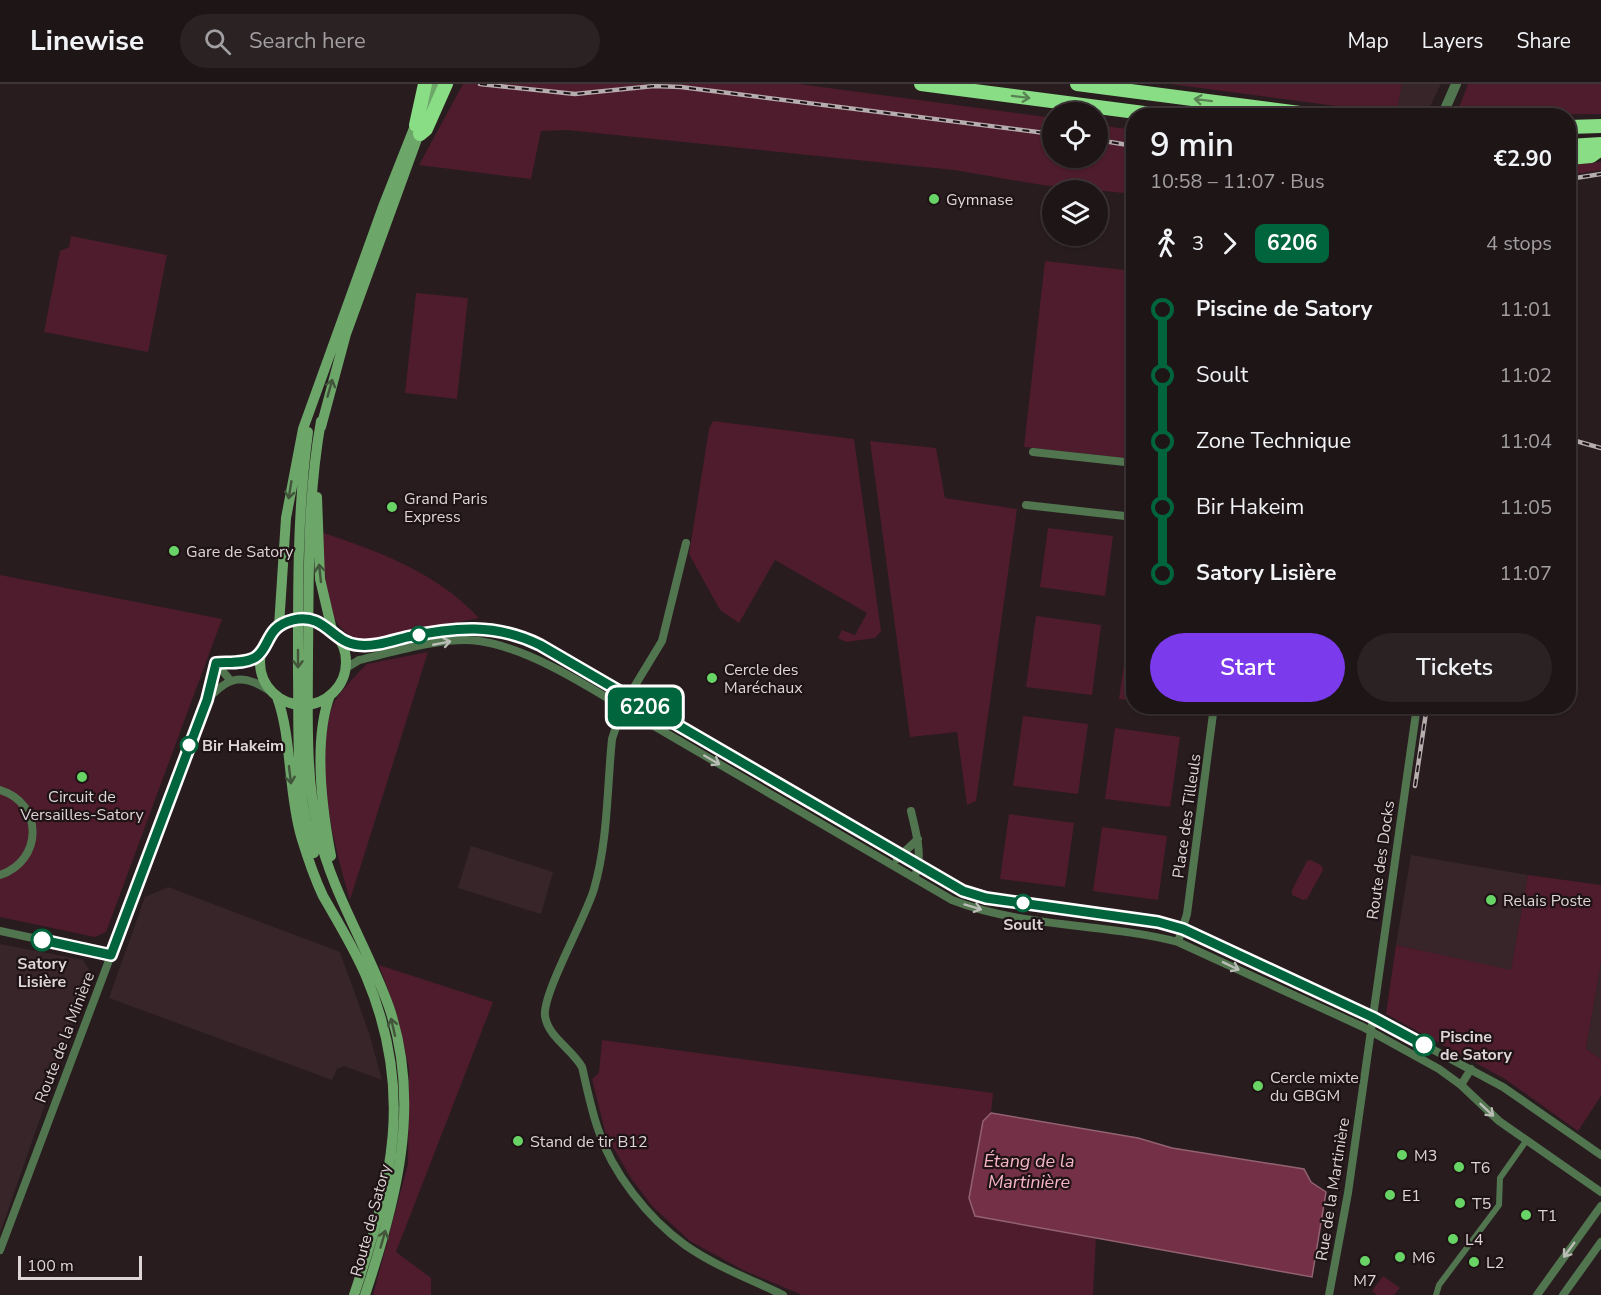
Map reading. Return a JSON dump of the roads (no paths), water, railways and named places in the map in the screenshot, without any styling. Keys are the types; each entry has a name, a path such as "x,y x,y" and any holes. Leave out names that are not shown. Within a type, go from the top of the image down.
{"highway":[{"path":"425,84 418,130 426,129 446,84"},
{"path":"921,84 1126,111"},
{"path":"1077,84 1262,108"},
{"path":"1576,127 1601,126"},
{"path":"1576,146 1601,147"},
{"path":"1576,157 1591,156 1601,147"}],"main road":[{"path":"346,911 321,844 309,767 309,509 321,421 346,334 418,130 430,84"},
{"path":"343,929 311,843 303,804 299,760 299,508 311,414 336,332 437,84"},
{"path":"283,624 286,518 303,429 311,414"},
{"path":"277,696 304,705 327,697 341,683 346,668 344,649 335,634 320,579 317,535 321,421"},
{"path":"335,634 320,622 299,619 283,624 268,636 261,651 261,672 277,696 300,834 322,894 343,929"},
{"path":"327,697 323,738 323,801 331,857 346,911"},
{"name":"Route de Satory","path":"346,911 389,1009 404,1083 403,1142 397,1187 365,1295"},
{"name":"Route de Satory","path":"343,929 366,975 379,1011 389,1051 396,1113 387,1185 354,1295"}],"street":[{"path":"1446,108 1456,84"},
{"path":"1033,452 1126,462"},
{"path":"1026,505 1126,516"},
{"path":"628,697 662,641 686,543"},
{"path":"335,634 356,645 374,644 447,629 468,628 511,633 540,645 899,856 963,891 986,898 1158,922 1183,929 1372,1017 1472,1069 1503,1086 1601,1155"},
{"path":"346,668 359,660 453,641 477,640 502,645 542,662 914,878 972,908 1178,942 1370,1031 1439,1069 1461,1085 1499,1121 1601,1192"},
{"path":"216,663 250,660 261,651"},
{"path":"216,663 230,680"},
{"name":"Route de la Minière","path":"0,1250 207,700 216,663"},
{"path":"207,700 230,680 250,680 277,696"},
{"path":"628,711 617,724 612,739 600,859 594,889 548,996 545,1017 554,1035 582,1067 598,1130 606,1148 648,1211 686,1245 713,1262 783,1295"},
{"name":"Place des Tilleuls","path":"1178,942 1183,929 1213,714"},
{"name":"Route des Docks","path":"1372,1017 1416,714"},
{"path":"0,790 17,798 24,805 33,830 31,843 21,863 0,875"},
{"path":"911,812 918,839 919,867 914,878"},
{"path":"895,867 894,862 918,839"},
{"path":"1103,928 1105,914"},
{"path":"0,931 111,955"},
{"name":"Rue de la Martinière","path":"1329,1295 1348,1193 1372,1017"},
{"path":"1461,1085 1472,1069"},
{"path":"1436,1295 1439,1286 1499,1205 1500,1179 1526,1141"},
{"path":"1537,1295 1601,1206"},
{"path":"1563,1295 1601,1242"}],"water":[{"name":"Étang de la Martinière","path":"991,1113 1138,1138 1172,1148 1304,1169 1311,1182 1326,1192 1312,1277 975,1216 969,1198 983,1121"}],"railway":[{"path":"480,84 575,94 654,86 681,87 1042,133"},
{"path":"1108,142 1126,145"},
{"path":"1576,178 1601,174"},
{"path":"1576,441 1601,448"},
{"path":"1415,786 1426,714"}],"place":[{"name":"Gymnase","path":"934,199"},
{"name":"Grand Paris Express","path":"392,507"},
{"name":"Gare de Satory","path":"174,551"},
{"name":"Cercle des Maréchaux","path":"712,678"},
{"name":"Bir Hakeim","path":"189,745"},
{"name":"Circuit de Versailles-Satory","path":"82,777"},
{"name":"Relais Poste","path":"1491,900"},
{"name":"Soult","path":"1023,903"},
{"name":"Satory Lisière","path":"42,940"},
{"name":"Piscine de Satory","path":"1424,1045"},
{"name":"Cercle mixte du GBGM","path":"1258,1086"},
{"name":"Stand de tir B12","path":"518,1141"},
{"name":"M3","path":"1402,1155"},
{"name":"T6","path":"1459,1167"},
{"name":"E1","path":"1390,1195"},
{"name":"T5","path":"1460,1203"},
{"name":"T1","path":"1526,1215"},
{"name":"L4","path":"1453,1239"},
{"name":"M6","path":"1400,1257"},
{"name":"M7","path":"1365,1261"},
{"name":"L2","path":"1474,1262"}]}
